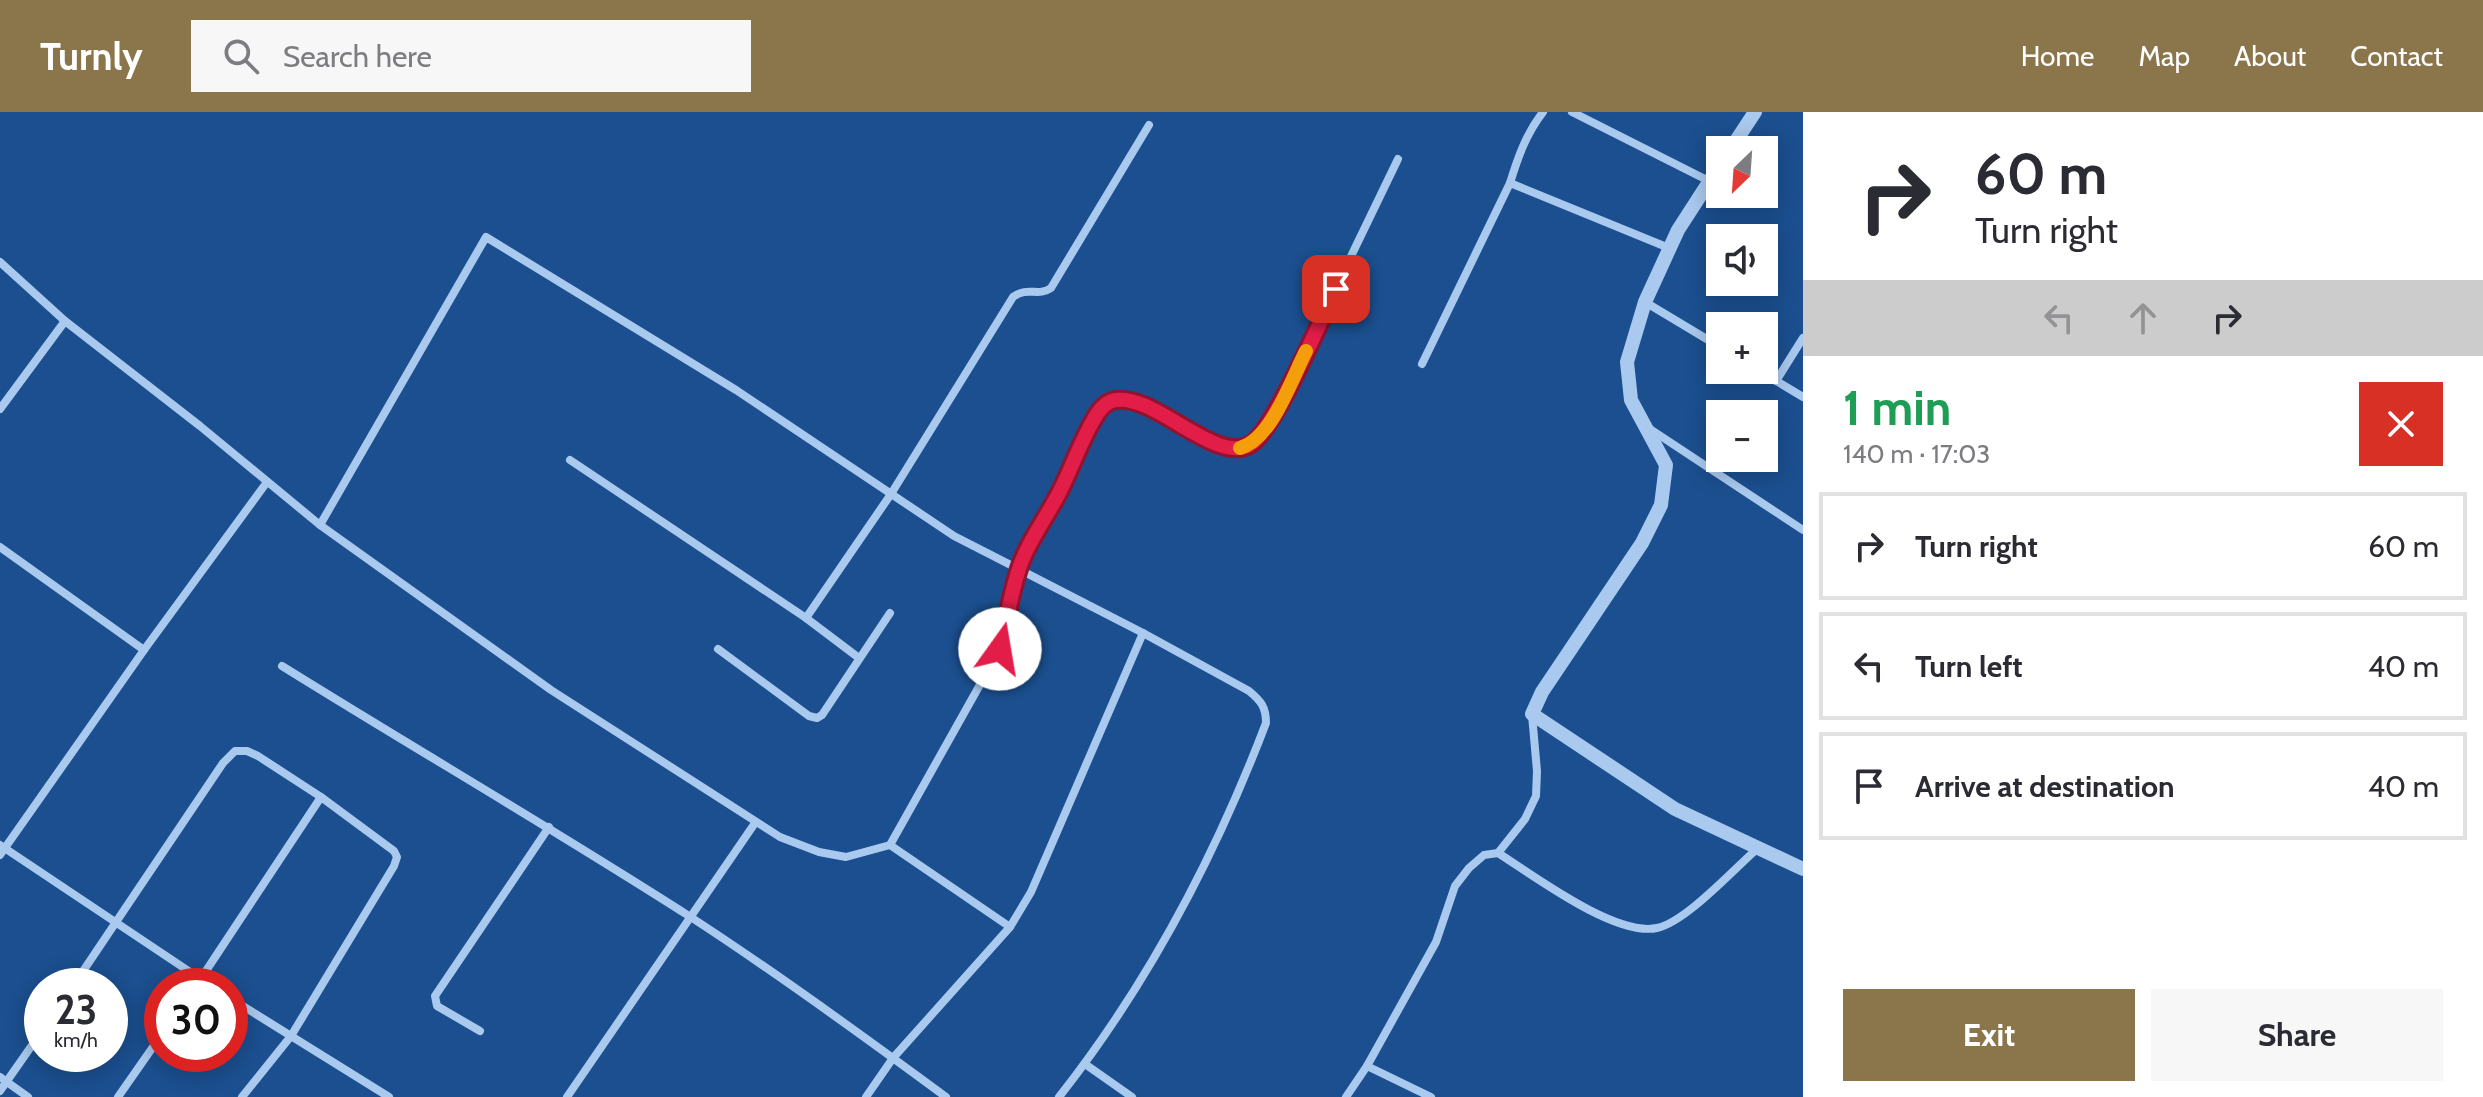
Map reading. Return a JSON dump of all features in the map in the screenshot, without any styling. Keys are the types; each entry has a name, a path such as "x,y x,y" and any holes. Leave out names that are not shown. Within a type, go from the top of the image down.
{"street":[{"path":"1422,364 1510,183 1532,126 1543,112"},
{"path":"1572,112 1706,179"},
{"path":"1739,136 1755,112"},
{"path":"806,618 891,494 1013,297 1026,290 1042,292 1051,288 1149,125"},
{"path":"0,262 65,321 320,525 551,690 755,823 780,837 819,852 846,857 890,845 1000,649 1018,569 1060,491 1094,418 1103,406 1112,400 1125,399 1151,409 1217,445 1241,448 1253,444 1270,424 1398,159"},
{"path":"1510,183 1669,248"},
{"path":"1498,853 1525,819 1536,796 1532,714 1542,692 1642,543 1661,505 1666,465 1631,400 1627,362 1645,302 1669,248 1706,186"},
{"path":"320,525 486,237 736,390 954,536 1143,633 1262,701 1266,723 1237,798 1193,889 1137,986 1059,1097"},
{"path":"1645,302 1706,339"},
{"path":"0,409 65,321"},
{"path":"1778,378 1803,338"},
{"path":"1778,382 1803,397"},
{"path":"1646,426 1803,530"},
{"path":"570,460 806,618 859,658"},
{"path":"177,968 2,849 267,482"},
{"path":"0,547 144,650"},
{"path":"718,649 813,718 822,715 890,613"},
{"path":"866,1097 893,1058 1010,927 1031,892 1143,633"},
{"path":"282,666 549,827 691,918 946,1097"},
{"path":"1532,714 1675,809 1803,869"},
{"path":"85,968 223,763 235,751 247,751 258,756 321,797 394,851 397,857 291,1036 242,1097"},
{"path":"208,968 321,797"},
{"path":"567,1097 755,823"},
{"path":"480,1031 437,1006 435,996 549,827"},
{"path":"890,845 1010,927"},
{"path":"1346,1097 1367,1066 1436,942 1455,886 1484,855 1498,853 1594,913 1630,926 1657,928 1683,915 1758,848"},
{"path":"248,1009 389,1097"},
{"path":"0,1091 4,1079 24,1054"},
{"path":"118,1097 144,1060"},
{"path":"1085,1064 1132,1097"},
{"path":"1367,1066 1431,1097"},
{"path":"4,1079 28,1097"}],"slow traffic":[{"path":"1240,448 1253,444 1270,424 1306,351"}],"route":[{"path":"1000,649 1018,569 1060,491 1094,418 1103,406 1112,400 1125,399 1151,409 1217,445 1241,448 1253,444 1270,424 1336,289"}]}
